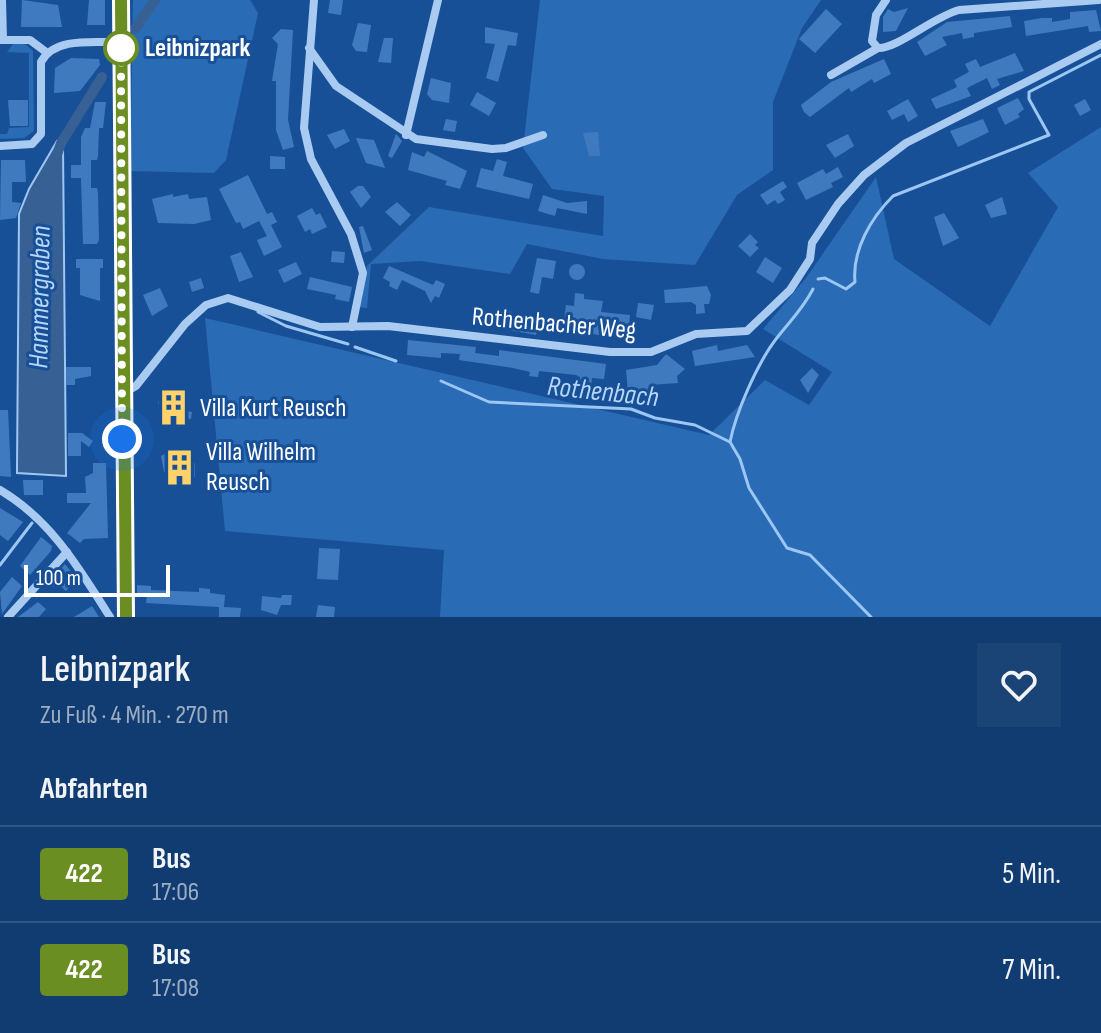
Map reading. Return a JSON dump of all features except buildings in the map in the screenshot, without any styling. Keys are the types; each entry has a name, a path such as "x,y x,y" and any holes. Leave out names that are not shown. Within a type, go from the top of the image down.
{"main road":[{"path":"121,0 126,617"}],"street":[{"path":"2,0 1,40 30,40 46,52"},
{"path":"314,0 304,128 311,159 351,234 363,273 352,327"},
{"path":"406,135 438,0"},
{"path":"878,48 872,41 871,30 886,0"},
{"path":"831,75 878,48 898,43 940,15 959,10 1099,0"},
{"path":"0,146 32,144 41,134 41,62 46,52 70,44 121,42"},
{"name":"Rothenbacher Weg","path":"122,395 136,386 185,324 217,300 234,298 320,327 388,326 637,352 651,352 696,334 747,331 790,290 810,259 812,243 838,204 864,175 906,143 1101,44"},
{"path":"309,48 336,86 406,135 429,142 492,149 506,148 543,135"},
{"path":"0,490 40,517 110,617"},
{"path":"8,617 67,552"}],"shaded area":[{"path":"133,0 250,0 258,13 226,160 214,173 130,171"},
{"path":"540,0 821,0 802,28 773,102 773,170 737,195 695,265 603,259 527,244 510,274 420,261 371,264 367,308 358,307 367,266 429,207 603,236 604,196 552,189 523,148"},
{"path":"13,44 25,44 33,51 34,131 24,138 0,139 0,134 7,134 9,128 29,127 29,53 7,52"},
{"path":"1101,127 1101,617 440,617 444,550 225,531 205,318 709,435 765,380 809,405 832,372 763,329 806,278 876,177 894,259 990,326 1058,207 1028,173"}],"water":[{"path":"57,141 63,145 66,476 17,473 19,214 29,189"}],"waterway":[{"name":"Hammergraben","path":"135,29 155,0"},
{"name":"Rothenbach","path":"818,279 825,278 846,289 855,282 857,258 865,235 877,214 893,196 1049,135 1029,99 1029,92 1101,55"},
{"name":"Hammergraben","path":"57,155 61,143 102,77"},
{"name":"Rothenbach","path":"441,381 489,402 631,409 655,418 695,425 730,442 742,403 762,361 813,289"},
{"name":"Rothenbach","path":"258,312 286,326 348,344"},
{"name":"Rothenbach","path":"355,347 396,361"},
{"path":"730,442 740,459 749,488 787,548 810,555 871,617"},
{"name":"Rothenbach","path":"0,565 32,523"}],"bus line":[{"name":"422","path":"121,0 126,617"}],"place":[{"name":"Leibnizpark","path":"121,48"},
{"name":"Villa Kurt Reusch","path":"174,408"},
{"name":"Villa Wilhelm Reusch","path":"180,467"}],"route":[{"path":"121,48 122,439"}]}
